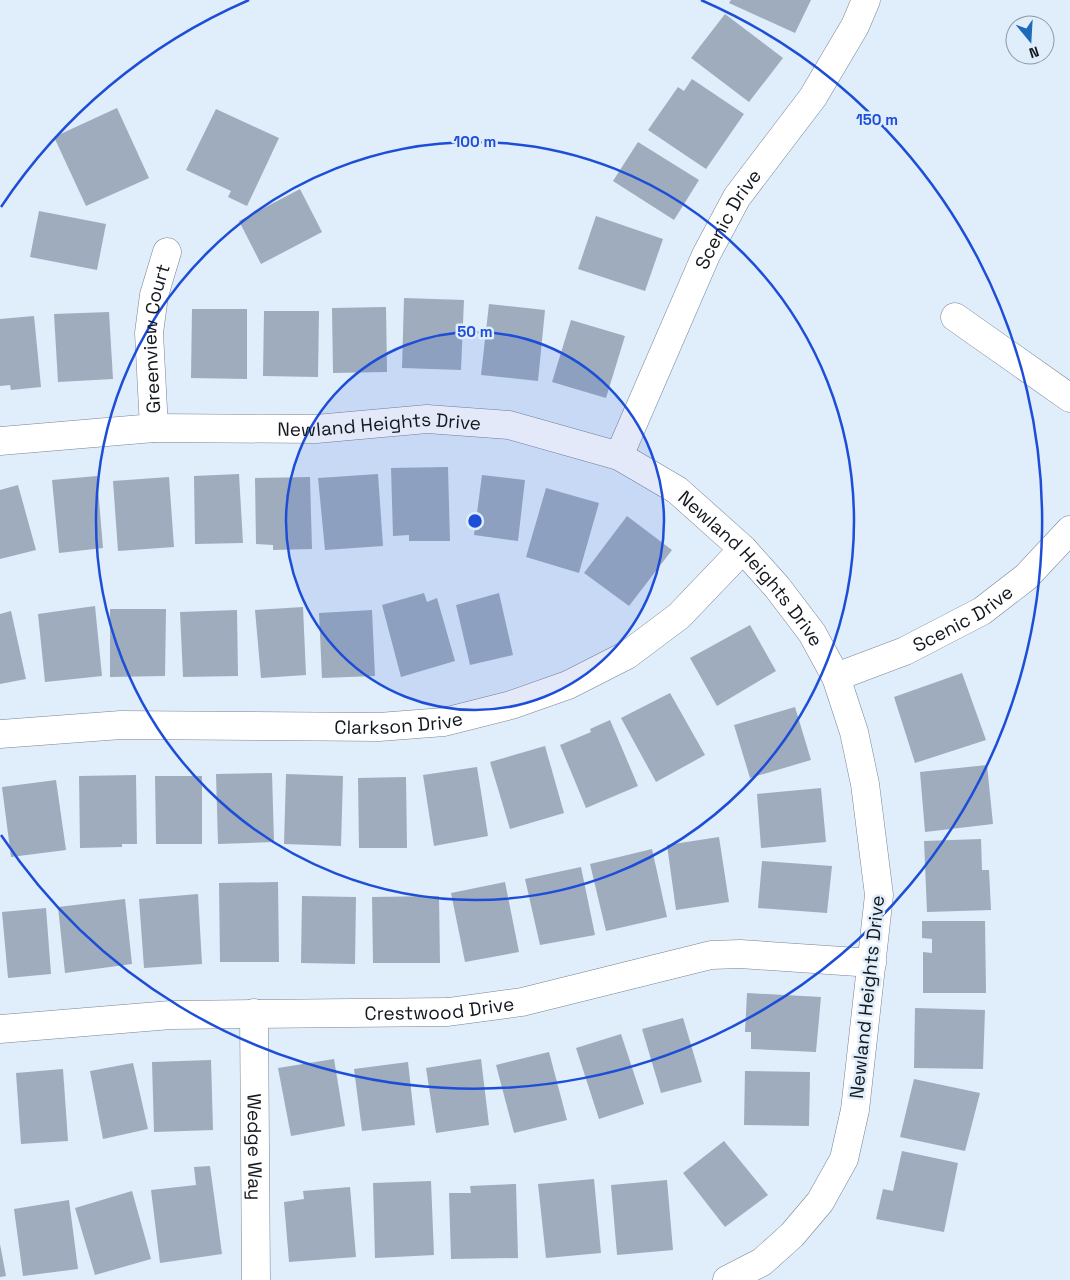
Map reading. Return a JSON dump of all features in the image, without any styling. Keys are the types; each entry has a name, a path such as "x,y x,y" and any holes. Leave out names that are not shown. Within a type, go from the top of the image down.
{"street":[{"name":"Scenic Drive","path":"619,456 706,255 737,197 813,97 855,26 866,0"},
{"name":"Greenview Court","path":"154,428 149,333 154,295 168,252"},
{"path":"955,317 1070,398"},
{"name":"Newland Heights Drive","path":"0,441 154,428 316,429 428,418 509,425 619,456 677,490 743,549 777,587 812,633 836,677 854,732 867,793 879,894 855,1110 844,1159 820,1202 792,1235 762,1262 727,1280"},
{"name":"Scenic Drive","path":"836,677 906,651 982,611 1026,577 1070,530"},
{"name":"Clarkson Drive","path":"0,734 121,725 378,728 444,722 511,705 568,685 627,655 679,616 743,549"},
{"name":"Crestwood Drive","path":"0,1029 171,1015 448,1012 522,1002 712,955 740,954 872,963"},
{"name":"Wedge Way","path":"254,1013 256,1280"}],"building":[{"path":"731,0 811,0 795,33 729,3"},
{"path":"725,14 783,58 749,102 691,58"},
{"path":"692,79 744,114 706,169 648,130 678,87 684,91"},
{"path":"117,108 149,178 86,206 54,137"},
{"path":"216,109 279,138 247,206 228,197 231,191 186,170"},
{"path":"638,142 699,180 674,220 613,181"},
{"path":"300,189 322,232 261,264 239,221"},
{"path":"39,211 106,224 97,270 30,257"},
{"path":"596,216 663,239 645,291 578,269"},
{"path":"404,298 464,300 461,370 402,368"},
{"path":"489,304 545,310 538,381 481,375"},
{"path":"386,307 387,372 333,373 332,308"},
{"path":"192,309 247,309 247,379 191,378"},
{"path":"264,311 319,311 318,377 263,376"},
{"path":"109,312 113,379 58,382 54,314"},
{"path":"34,316 41,387 11,390 10,385 0,386 0,319"},
{"path":"571,320 625,336 606,398 552,382"},
{"path":"448,467 450,541 409,541 409,535 393,536 391,468"},
{"path":"239,474 243,543 195,544 194,476"},
{"path":"378,474 383,546 325,550 318,478"},
{"path":"482,475 525,480 518,541 474,535"},
{"path":"97,476 103,548 59,553 52,480"},
{"path":"169,477 174,547 118,551 113,481"},
{"path":"310,477 312,549 273,550 273,545 256,544 255,478"},
{"path":"18,485 36,550 0,559 0,490"},
{"path":"546,488 599,503 579,573 526,557"},
{"path":"627,516 672,550 629,606 584,573"},
{"path":"424,593 427,602 437,598 455,661 401,677 382,605"},
{"path":"499,593 513,655 470,665 456,605"},
{"path":"95,606 102,676 45,682 38,614"},
{"path":"303,607 306,675 261,678 255,610"},
{"path":"110,609 166,609 165,676 110,677"},
{"path":"237,610 238,676 183,677 180,612"},
{"path":"372,610 375,676 322,678 319,613"},
{"path":"11,611 26,679 0,684 0,614"},
{"path":"750,625 776,671 717,706 690,658"},
{"path":"962,673 986,740 915,763 894,697"},
{"path":"670,693 705,755 656,782 621,718"},
{"path":"795,707 811,760 750,778 734,725"},
{"path":"610,720 638,786 586,808 560,745 591,732 590,729"},
{"path":"545,746 564,813 510,829 490,762"},
{"path":"987,765 993,824 925,832 920,772"},
{"path":"477,767 488,836 434,846 423,775"},
{"path":"272,773 274,842 218,844 216,774"},
{"path":"286,774 343,776 341,846 284,844"},
{"path":"136,775 137,844 122,844 122,847 80,848 79,776"},
{"path":"155,776 202,776 202,844 156,844"},
{"path":"406,777 407,848 359,848 358,778"},
{"path":"56,780 66,850 11,857 2,787"},
{"path":"821,788 826,842 761,848 757,794"},
{"path":"719,837 729,902 676,910 667,845"},
{"path":"981,839 982,870 989,870 991,910 927,912 924,841"},
{"path":"652,849 667,917 606,931 590,864"},
{"path":"762,861 832,866 827,913 758,908"},
{"path":"581,867 595,935 540,945 525,879"},
{"path":"278,882 279,962 220,962 219,883"},
{"path":"505,882 519,952 465,962 451,893"},
{"path":"198,894 202,964 144,968 139,899"},
{"path":"302,896 356,897 355,964 301,963"},
{"path":"439,896 440,963 373,963 372,897"},
{"path":"125,899 132,964 65,973 58,907"},
{"path":"46,908 51,974 8,978 2,912"},
{"path":"922,921 985,921 986,993 923,993 923,952 932,953 932,939 922,938"},
{"path":"747,993 821,997 816,1052 751,1049 751,1032 745,1032"},
{"path":"915,1008 985,1010 983,1069 914,1068"},
{"path":"683,1018 702,1082 661,1093 642,1029"},
{"path":"621,1034 644,1104 599,1119 576,1048"},
{"path":"549,1052 567,1120 514,1133 496,1065"},
{"path":"334,1059 345,1126 291,1136 278,1068"},
{"path":"481,1059 489,1125 436,1133 426,1068"},
{"path":"211,1060 213,1130 154,1132 152,1062"},
{"path":"408,1062 415,1125 362,1131 354,1069"},
{"path":"133,1063 148,1129 103,1139 90,1071"},
{"path":"63,1069 68,1141 21,1144 16,1073"},
{"path":"745,1071 810,1072 809,1126 744,1125"},
{"path":"914,1079 980,1093 965,1151 900,1137"},
{"path":"724,1141 768,1195 725,1227 683,1173"},
{"path":"902,1151 958,1163 944,1232 876,1219 883,1189 893,1191"},
{"path":"210,1166 222,1254 160,1263 151,1190 196,1185 194,1167"},
{"path":"594,1179 601,1253 546,1258 538,1184"},
{"path":"667,1180 673,1250 617,1255 611,1185"},
{"path":"431,1181 434,1255 375,1258 373,1183"},
{"path":"516,1184 518,1258 451,1259 449,1193 471,1193 470,1186"},
{"path":"350,1187 356,1257 289,1262 284,1202 304,1199 303,1191"},
{"path":"132,1191 151,1259 95,1275 75,1208"},
{"path":"69,1200 78,1269 23,1276 14,1209"},
{"path":"0,1244 6,1276 0,1277"}]}
